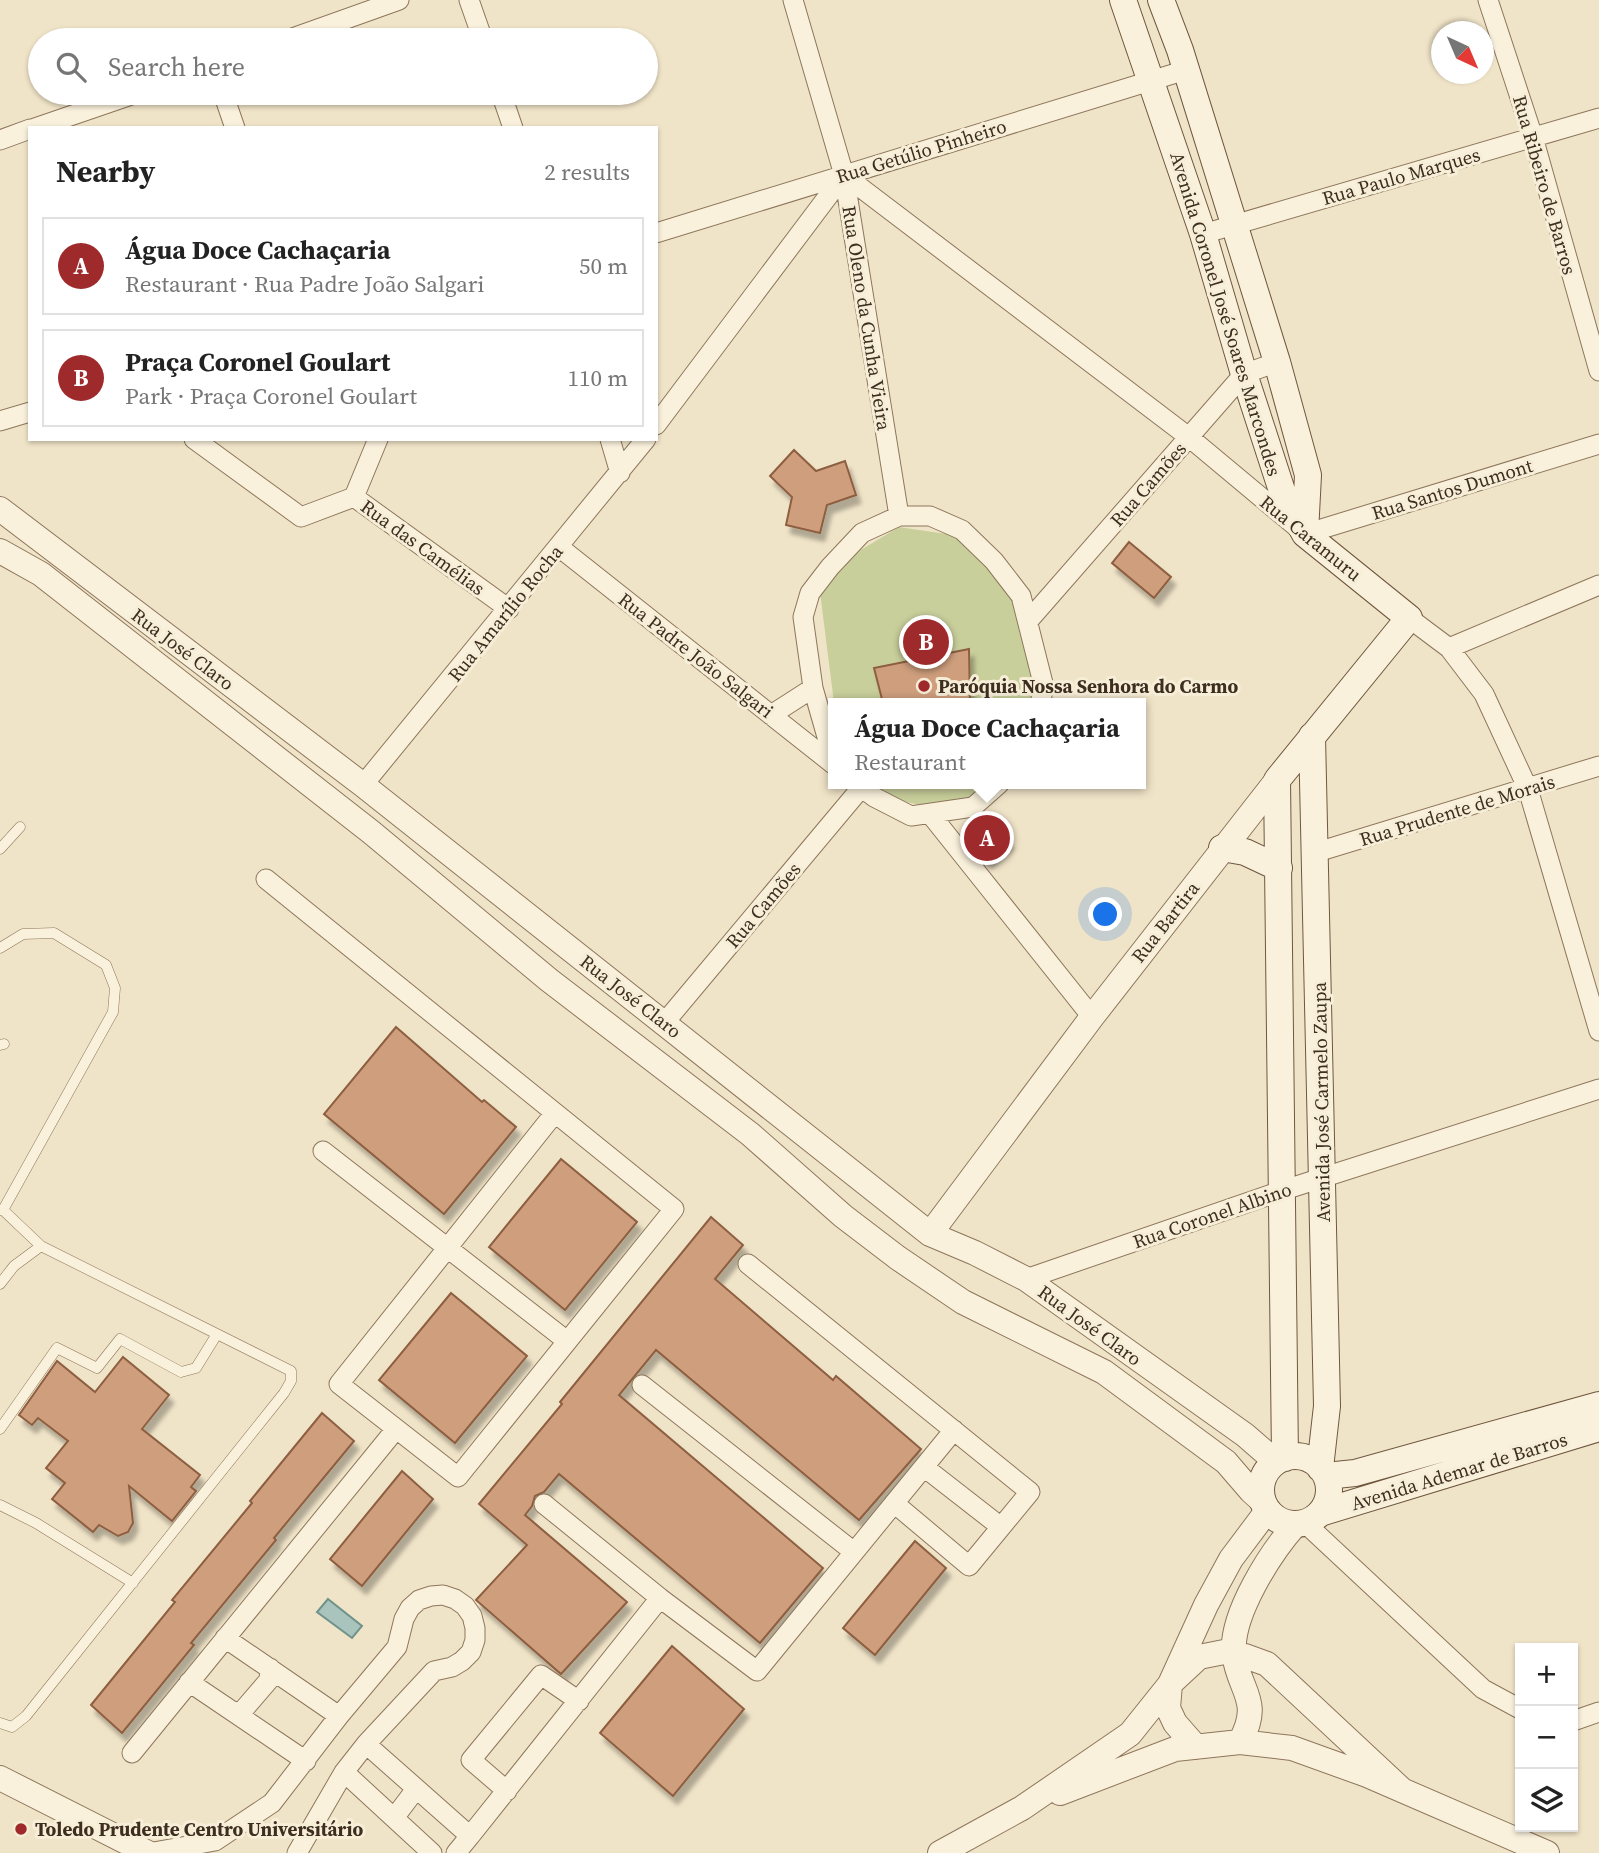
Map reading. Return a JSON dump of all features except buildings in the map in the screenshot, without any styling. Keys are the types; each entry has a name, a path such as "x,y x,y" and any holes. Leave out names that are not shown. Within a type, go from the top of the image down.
{"main road":[{"name":"Avenida Coronel José Soares Marcondes","path":"1123,0 1203,234 1277,477 1305,534"},
{"name":"Avenida Coronel José Soares Marcondes","path":"1161,0 1186,70 1277,362 1308,475 1305,534"},
{"name":"Rua Caramuru","path":"1305,534 1409,618"},
{"name":"Rua Bartira","path":"1278,780 1409,618"},
{"name":"Avenida José Carmelo Zaupa","path":"1312,736 1327,1406 1323,1472"},
{"name":"Avenida José Carmelo Zaupa","path":"1278,780 1284,1190 1281,1460"},
{"path":"1222,848 1245,852 1279,868"},
{"name":"Avenida Ademar de Barros","path":"1323,1472 1355,1473 1599,1405"},
{"name":"Avenida Ademar de Barros","path":"1307,1520 1599,1428"},
{"path":"1304,1458 1323,1472 1328,1495 1307,1520 1275,1518 1265,1506 1263,1479 1281,1460 1304,1458"}],"street":[{"path":"321,28 399,0"},
{"path":"469,0 479,28"},
{"name":"Rua Oleno da Cunha Vieira","path":"793,0 844,175 899,516"},
{"name":"Rua Ribeiro de Barros","path":"1488,0 1533,137 1599,371"},
{"name":"Rua Getúlio Pinheiro","path":"658,232 1186,70"},
{"path":"51,126 106,105"},
{"path":"227,105 233,126"},
{"path":"505,105 512,126"},
{"name":"Rua Paulo Marques","path":"1203,234 1599,118"},
{"path":"0,140 28,134"},
{"path":"658,422 844,175"},
{"name":"Rua Caramuru","path":"844,175 1190,438 1305,534"},
{"name":"Rua Camões","path":"1028,620 1244,374 1277,362"},
{"path":"0,421 28,413"},
{"name":"Rua das Camélias","path":"197,441 301,517 354,497 509,609"},
{"path":"354,497 376,441"},
{"path":"611,441 620,473"},
{"name":"Rua Amarílio Rocha","path":"363,785 644,441"},
{"name":"Rua Santos Dumont","path":"1305,534 1599,444"},
{"name":"Rua José Claro","path":"0,509 363,785 930,1234 1026,1279 1281,1460"},
{"path":"828,740 813,688 803,617 810,593 862,533 899,516 930,516 962,530 994,561 1021,596 1044,687 1041,698"},
{"name":"Rua Padre João Salgari","path":"559,547 828,760"},
{"name":"Rua José Claro","path":"0,551 41,574 360,824 549,980 750,1135 843,1216 898,1258 963,1301 1104,1372 1226,1462 1265,1506"},
{"path":"1449,648 1599,585"},
{"name":"Rua Caramuru","path":"1409,618 1449,648 1484,694 1528,789 1599,1031"},
{"path":"771,715 813,688"},
{"name":"Rua Prudente de Morais","path":"1314,853 1599,766"},
{"name":"Rua Bartira","path":"930,1234 1222,848 1278,780"},
{"name":"Rua Camões","path":"665,1022 857,789"},
{"path":"863,789 911,816 973,807 993,789"},
{"path":"931,815 1093,1017"},
{"path":"266,879 674,1209 458,1478 339,1384 555,1114"},
{"name":"Rua Coronel Albino","path":"1026,1279 1323,1177 1599,1089"},
{"path":"323,1151 567,1341"},
{"path":"748,1264 1030,1492 969,1566 894,1503"},
{"path":"642,1385 854,1552"},
{"path":"132,1753 396,1429"},
{"path":"544,1504 660,1598 757,1671 954,1430"},
{"path":"924,1467 1001,1527"},
{"path":"1196,1747 1175,1723 1168,1708 1170,1684 1206,1605 1265,1506"},
{"path":"1240,1742 1248,1727 1250,1714 1248,1697 1234,1654 1242,1610 1284,1538 1307,1520 1483,1689 1515,1706"},
{"path":"0,1778 148,1853 215,1841 272,1803 339,1716 397,1647 404,1619 410,1608 419,1600 431,1596 443,1595 455,1599 465,1606 472,1616 475,1640 471,1652 452,1667 434,1671 366,1744 344,1772 297,1853"},
{"path":"456,1853 660,1598"},
{"path":"225,1638 339,1716"},
{"path":"940,1853 1022,1808 1129,1734 1170,1684 1199,1657 1224,1652 1267,1664 1401,1789"},
{"path":"235,1713 244,1709 268,1680 270,1668"},
{"path":"506,1791 471,1760 541,1675 579,1701"},
{"path":"189,1682 306,1760"},
{"path":"1578,1719 1599,1712"},
{"path":"1022,1808 1175,1749 1240,1742 1292,1748 1401,1789 1547,1853"},
{"path":"366,1744 470,1836"},
{"path":"344,1772 432,1853"},
{"path":"394,1818 416,1789"}],"lane":[{"path":"0,849 20,827"},
{"path":"0,948 23,934 54,933 106,965 115,988 113,1012 1,1210 41,1246 291,1371 291,1381 26,1716 12,1727 0,1723"},
{"path":"0,1284 14,1266 41,1246"},
{"path":"0,1429 57,1348 97,1368 120,1339 181,1373 196,1368 217,1334"},
{"path":"0,1505 36,1523 133,1583"}],"green space":[{"path":"899,527 953,535 990,567 1015,598 1037,686 1033,698 833,698 820,592 859,551"},
{"path":"879,789 981,789 965,801 940,806 904,801"}],"water":[{"path":"328,1599 362,1626 352,1638 317,1612"}],"place":[{"name":"Praça Coronel Goulart","path":"926,642"},
{"name":"Paróquia Nossa Senhora do Carmo","path":"924,686"},
{"name":"Água Doce Cachaçaria","path":"987,838"},
{"name":"Toledo Prudente Centro Universitário","path":"21,1829"}]}
